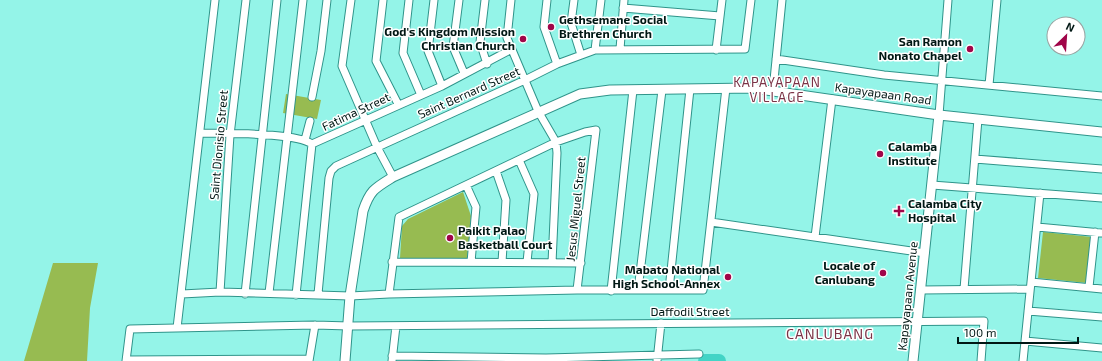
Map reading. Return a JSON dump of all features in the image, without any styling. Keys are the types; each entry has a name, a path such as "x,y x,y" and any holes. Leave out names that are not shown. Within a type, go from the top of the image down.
{"street":[{"path":"177,328 215,0"},
{"name":"Saint Dionisio Street","path":"220,292 230,135 246,0"},
{"path":"245,294 277,0"},
{"path":"269,293 303,0"},
{"path":"312,96 321,51 327,0"},
{"path":"351,0 342,66 376,147 394,177"},
{"path":"383,0 376,61 398,104"},
{"path":"409,0 403,53 421,95"},
{"path":"434,0 428,51 442,86"},
{"path":"459,0 453,47 464,73"},
{"path":"485,0 480,42 487,64"},
{"path":"511,0 506,38 538,111 556,142 557,153 552,262"},
{"path":"547,0 544,27 557,64"},
{"path":"574,0 571,23 581,54"},
{"path":"595,50 601,0"},
{"path":"620,49 624,0"},
{"path":"716,50 722,0"},
{"name":"Saint Bernard Street","path":"318,294 330,174 336,166 581,54 595,50 620,49 745,49 751,0"},
{"path":"773,90 782,0"},
{"path":"939,115 943,80 948,0"},
{"path":"989,85 997,0"},
{"path":"624,8 720,16"},
{"name":"Fatima Street","path":"200,133 288,137 305,140 312,144 398,104 442,86 464,73 487,64 510,50"},
{"path":"776,59 884,75 1102,96"},
{"path":"182,294 220,292 245,294 269,293 350,296 577,290 703,290 726,88"},
{"name":"Kapayapaan Road","path":"345,361 349,326 350,296 363,211 372,190 394,177 538,111 588,92 726,88 773,90 939,115 1102,132"},
{"path":"611,291 633,90"},
{"path":"638,290 662,90"},
{"path":"669,290 690,90"},
{"path":"815,237 832,99"},
{"name":"Kapayapaan Avenue","path":"913,361 939,115"},
{"path":"964,290 978,119"},
{"path":"305,140 310,121"},
{"name":"Jesus Miguel Street","path":"556,142 585,132 596,130 577,290"},
{"path":"389,294 399,217 556,142"},
{"path":"296,295 312,144"},
{"path":"975,159 1102,169"},
{"path":"519,160 534,194 527,262"},
{"path":"496,171 506,200 502,262"},
{"path":"466,185 476,207 471,262"},
{"path":"932,185 1102,198"},
{"path":"1023,361 1040,193"},
{"path":"711,222 924,253"},
{"path":"1037,227 1098,233 1089,287"},
{"path":"392,262 581,263"},
{"path":"921,290 964,290 1031,285 1102,288"},
{"path":"1028,311 1102,317"},
{"name":"Daffodil Street","path":"126,361 130,329 315,325 396,326 984,321 981,361"},
{"path":"658,358 661,323"},
{"path":"126,361 309,360 315,325"},
{"path":"396,326 392,359 450,360 658,358 699,354"},
{"path":"1025,341 1102,348"}],"green space":[{"path":"286,94 321,100 317,119 283,113"},
{"path":"463,192 471,216 467,260 400,258 402,226 408,219"},
{"path":"1043,232 1092,237 1087,283 1038,278"},
{"path":"53,263 98,263 90,308 87,361 24,361"}],"waterway":[{"path":"705,361 719,361"}],"place":[{"name":"Gethsemane Social Brethren Church","path":"551,27"},
{"name":"God's Kingdom Mission Christian Church","path":"523,39"},
{"name":"San Ramon Nonato Chapel","path":"970,49"},
{"name":"Calamba Institute","path":"880,154"},
{"name":"Calamba City Hospital","path":"899,211"},
{"name":"Paikit Palao Basketball Court","path":"450,238"},
{"name":"Locale of Canlubang","path":"883,273"},
{"name":"Mabato National High School-Annex","path":"728,277"}],"district":[{"name":"KAPAYAPAAN VILLAGE","path":"777,90"},
{"name":"CANLUBANG","path":"830,334"}]}
